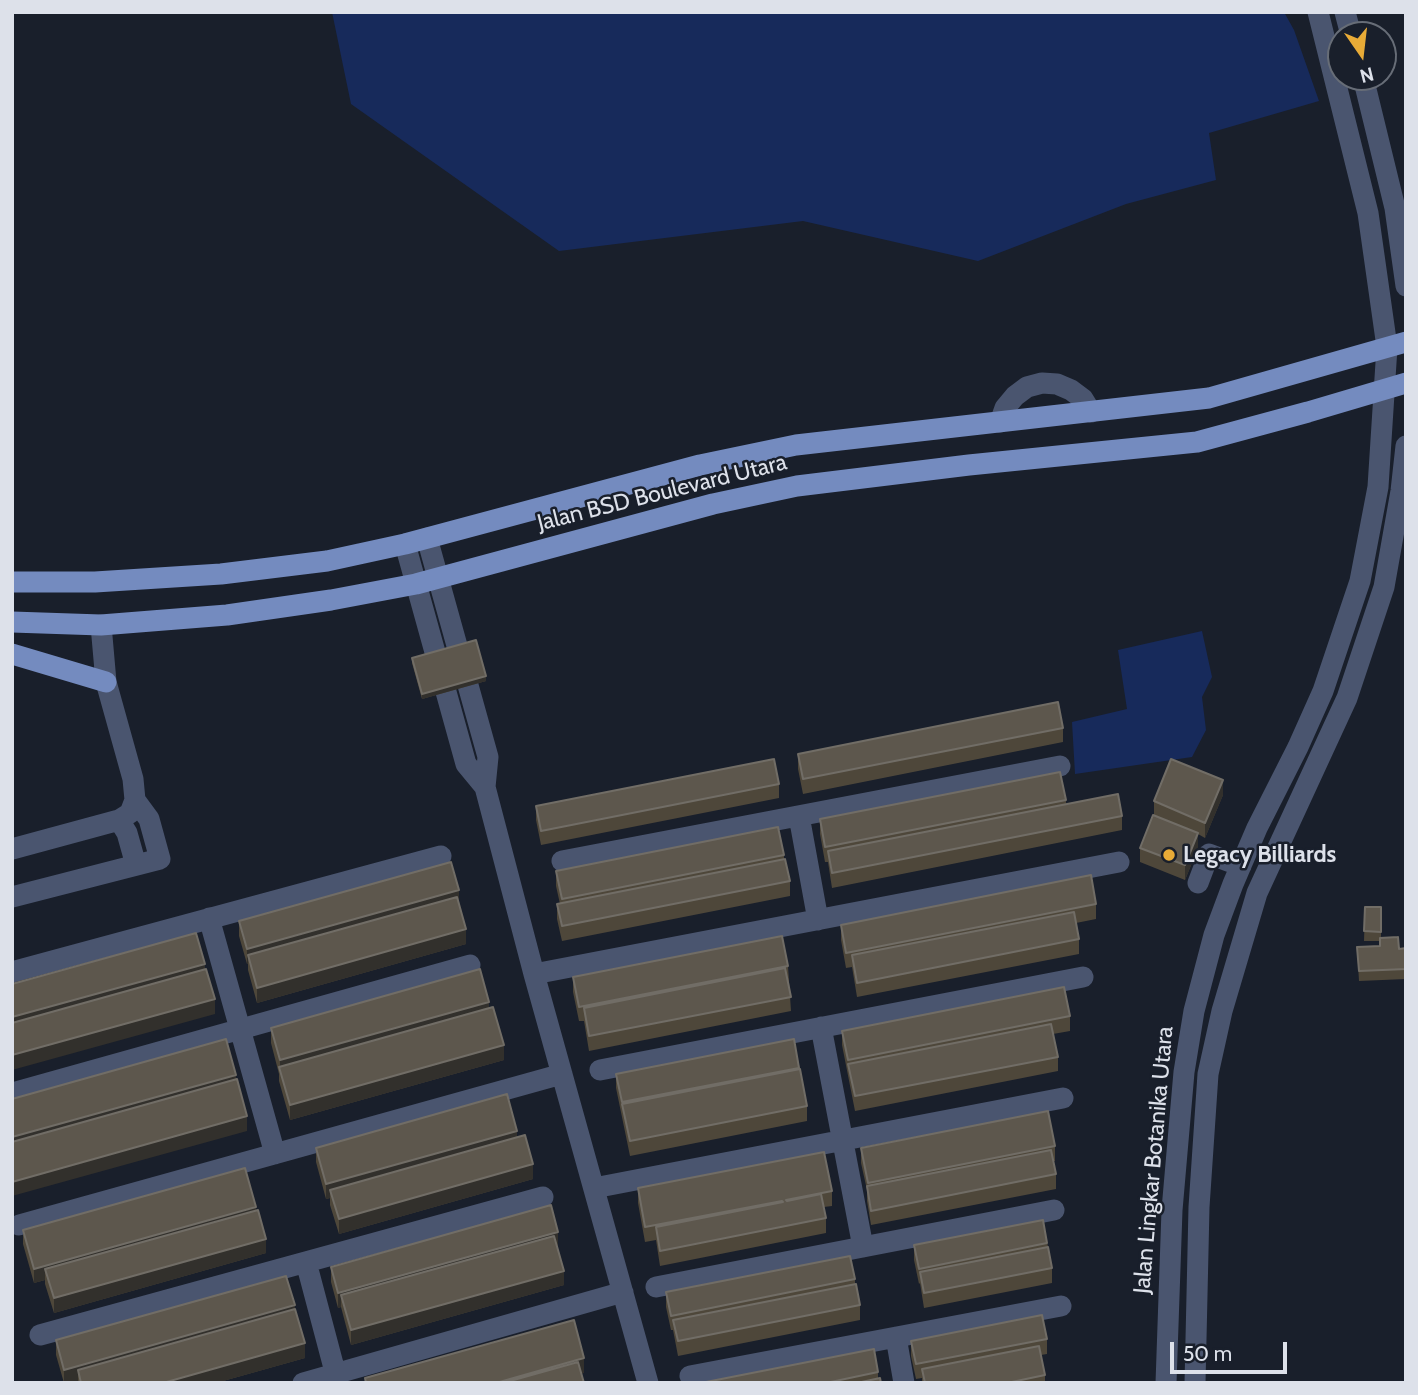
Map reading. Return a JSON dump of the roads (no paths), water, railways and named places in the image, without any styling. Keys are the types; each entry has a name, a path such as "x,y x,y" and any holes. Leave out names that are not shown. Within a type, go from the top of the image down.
{"main road":[{"name":"Jalan BSD Boulevard Utara","path":"12,582 95,582 221,574 327,561 405,544 700,466 796,445 1209,398 1397,344"},
{"name":"Jalan BSD Boulevard Utara","path":"12,622 101,625 228,615 331,600 416,584 713,504 797,486 1197,442 1406,383"},
{"path":"12,654 106,682"}],"street":[{"name":"Jalan Lingkar Botanika Utara","path":"1166,1383 1172,1210 1184,1072 1194,1011 1214,935 1257,828 1323,691 1360,581 1378,487 1385,388 1397,344 1368,213 1318,12"},
{"path":"1366,91 1395,208 1406,286"},
{"path":"1000,422 1005,408 1014,396 1027,387 1042,383 1057,384 1071,390 1083,399 1091,412"},
{"name":"Jalan Lingkar Botanika Utara","path":"1195,1383 1199,1207 1208,1074 1257,893 1346,698 1384,587 1406,446"},
{"path":"427,538 488,757 485,787 648,1383"},
{"path":"405,544 466,764 485,787"},
{"path":"12,849 119,820 130,813 135,800 133,779 106,682 101,625"},
{"path":"454,720 476,715"},
{"path":"562,861 1060,766"},
{"path":"12,897 160,859 149,819 135,800"},
{"path":"799,816 818,920"},
{"path":"119,820 127,833 136,865"},
{"path":"1198,883 1209,854 1241,866"},
{"path":"12,972 441,856"},
{"path":"534,974 1119,862"},
{"path":"209,918 275,1154"},
{"path":"12,1094 470,965"},
{"path":"600,1070 1083,976"},
{"path":"821,1027 863,1247"},
{"path":"19,1225 562,1073"},
{"path":"594,1188 1063,1098"},
{"path":"1176,1163 1201,1164"},
{"path":"40,1335 543,1197"},
{"path":"656,1287 1054,1210"},
{"path":"306,1262 337,1378"},
{"path":"303,1383 337,1378 623,1292"},
{"path":"690,1376 1061,1306"},
{"path":"896,1337 904,1383"}],"place":[{"name":"Legacy Billiards","path":"1169,855"}]}
